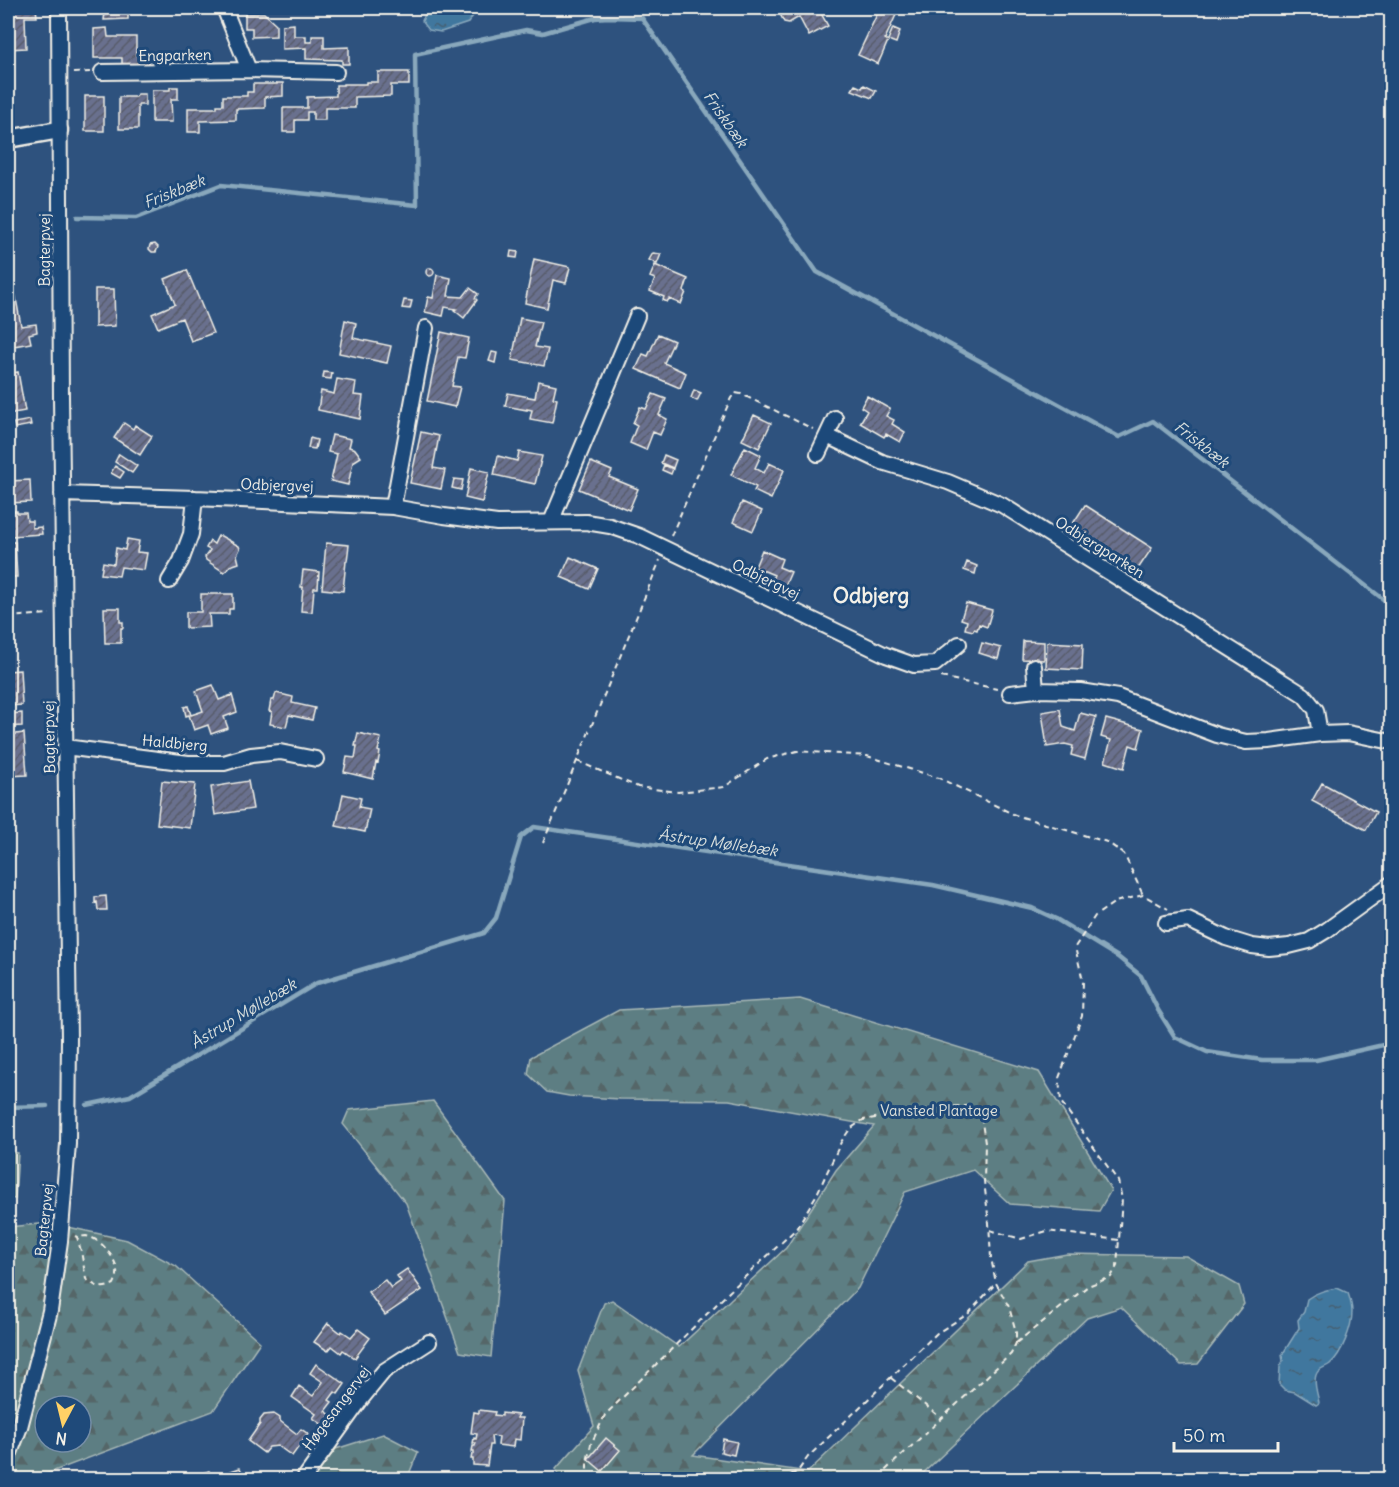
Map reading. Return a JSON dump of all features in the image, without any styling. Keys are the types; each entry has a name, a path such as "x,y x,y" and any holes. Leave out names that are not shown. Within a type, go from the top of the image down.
{"street":[{"name":"Bagterpvej","path":"8,1458 20,1427 50,1311 61,1231 68,1144 69,1039 59,8"},
{"path":"224,8 249,70"},
{"name":"Engparken","path":"102,72 249,70 336,72"},
{"path":"8,139 59,130"},
{"path":"551,522 637,316"},
{"path":"393,507 426,328"},
{"path":"818,454 835,418"},
{"name":"Odbjergparken","path":"826,436 882,462 948,482 1002,505 1304,695 1316,710 1320,734"},
{"name":"Odbjergvej","path":"62,494 393,507 497,523 586,522 610,526 639,536 886,655 914,665 935,664 959,644"},
{"path":"169,581 181,561 191,534 195,498"},
{"path":"1034,666 1036,690"},
{"path":"1010,693 1036,690 1081,690 1118,697 1217,735 1246,742 1348,733 1392,742"},
{"name":"Haldbjerg","path":"65,747 188,763 224,763 251,755 280,752 316,759"},
{"path":"1166,923 1188,920 1226,938 1252,945 1269,948 1289,946 1309,941 1327,930 1392,883"},
{"name":"Høgesangervej","path":"303,1479 384,1371 429,1342"}],"path":[{"path":"59,73 102,72"},
{"path":"543,843 665,548 731,398 735,393 741,394 826,436"},
{"path":"8,617 64,614"},
{"path":"938,677 1010,693"},
{"path":"577,761 638,787 678,792 724,787 767,759 797,751 867,756 939,778 1015,815 1107,842 1124,854 1143,895 1188,920"},
{"path":"1016,1343 1088,1286 1111,1277 1117,1266 1122,1199 1118,1181 1061,1102 1059,1078 1082,1016 1083,981 1075,947 1095,915 1115,902 1143,895"},
{"path":"586,1479 591,1444 605,1415 796,1229 817,1194 841,1142 850,1130 864,1120 943,1107 967,1106 981,1115 985,1143 984,1181 991,1257 996,1283 1009,1308 1016,1332 1016,1343 1011,1354 875,1479"},
{"path":"990,1230 1021,1239 1047,1230 1119,1240"},
{"path":"61,1231 76,1237 87,1236 99,1242 109,1251 118,1274 114,1284 105,1288 86,1279 76,1237"},
{"path":"780,1479 798,1471 808,1457 937,1333 968,1314 996,1283"},
{"path":"891,1378 941,1418"}],"green space":[{"name":"Vansted Plantage","path":"800,999 1039,1072 1111,1190 1099,1211 1010,1204 973,1170 905,1192 858,1288 693,1455 808,1472 1028,1261 1067,1254 1186,1256 1239,1286 1244,1304 1198,1364 1181,1365 1121,1307 1087,1318 917,1479 559,1479 556,1469 594,1426 578,1371 604,1303 612,1300 679,1347 786,1248 836,1170 874,1126 729,1100 620,1099 569,1096 547,1092 528,1074 531,1057 619,1010"},
{"path":"433,1101 505,1201 491,1357 460,1352 406,1203 343,1124 349,1110"},
{"path":"8,1152 18,1153 15,1199 8,1198"},
{"path":"50,1223 127,1240 176,1266 260,1342 213,1411 33,1479 8,1479 8,1227"},
{"path":"383,1434 418,1452 409,1474 424,1479 311,1480 336,1449"}],"water":[{"path":"436,8 475,8 475,13 468,23 441,32 429,30 422,21 426,12"},
{"path":"1337,1288 1348,1293 1352,1318 1346,1340 1338,1354 1316,1375 1315,1385 1319,1403 1316,1405 1295,1392 1285,1390 1279,1384 1282,1355 1299,1328 1298,1320 1304,1312 1307,1299 1318,1293"}],"building":[{"path":"8,8 36,8 37,17 25,17 26,48 8,49"},
{"path":"94,8 122,8 122,14 128,14 128,19 104,20 105,12 94,12"},
{"path":"818,8 828,26 809,36 799,17 789,23 784,22 780,14 781,9"},
{"path":"880,8 896,15 885,39 888,41 878,64 858,55"},
{"path":"245,13 264,13 276,24 276,36 252,37 252,28 245,28"},
{"path":"294,24 294,36 306,36 306,42 312,42 312,36 324,36 324,48 349,47 349,64 342,64 342,60 306,59 306,48 282,49 282,25"},
{"path":"107,28 108,37 136,37 136,55 149,56 149,64 122,65 122,58 94,58 94,29"},
{"path":"893,28 900,31 896,43 888,40"},
{"path":"378,72 409,72 409,85 391,85 391,96 355,97 355,108 325,108 325,120 313,120 313,112 307,112 307,120 295,120 295,132 283,132 283,108 307,108 307,97 336,96 336,85 378,82"},
{"path":"283,83 283,96 265,97 265,108 236,109 236,120 200,121 200,132 188,132 188,108 217,108 217,105 223,105 223,96 247,96 247,92 253,92 253,84"},
{"path":"855,85 862,88 864,85 876,91 872,98 852,90"},
{"path":"170,87 178,87 178,99 171,99 172,122 152,122 152,90 170,90"},
{"path":"137,94 145,94 145,105 138,105 138,129 119,129 119,97 136,97"},
{"path":"85,96 104,96 104,131 85,131"},
{"path":"155,244 158,247 156,252 152,252 149,249 150,245"},
{"path":"511,251 518,252 517,258 510,257"},
{"path":"653,253 661,254 657,264 649,260"},
{"path":"534,259 570,267 566,283 553,280 547,308 525,303"},
{"path":"655,265 688,279 681,304 669,299 667,302 663,300 664,297 650,291 655,279 650,277"},
{"path":"430,268 434,272 430,276 426,272"},
{"path":"187,270 213,333 191,341 182,318 158,328 152,314 175,304 165,279"},
{"path":"437,275 451,278 448,296 463,297 470,288 478,294 475,298 477,300 464,318 454,310 456,309 445,307 443,316 425,312 428,297 433,298"},
{"path":"95,289 114,289 115,326 95,327"},
{"path":"15,293 21,326 36,324 37,332 29,334 31,343 8,347 8,294"},
{"path":"404,300 412,301 410,309 402,308"},
{"path":"520,318 541,322 535,347 548,349 544,366 512,360"},
{"path":"345,320 356,323 353,338 391,346 387,363 339,353"},
{"path":"441,332 469,338 465,358 458,357 452,386 460,387 455,407 427,401"},
{"path":"658,334 674,341 664,363 686,373 680,388 636,369 643,354 648,356"},
{"path":"492,352 497,353 495,363 489,361"},
{"path":"18,372 25,411 8,414 8,374"},
{"path":"324,372 332,373 331,379 323,378"},
{"path":"337,379 356,382 354,395 363,396 360,419 318,410 321,391 334,394"},
{"path":"538,381 556,385 553,398 557,399 552,423 530,419 532,410 505,406 508,393 535,398"},
{"path":"694,390 701,393 697,401 691,398"},
{"path":"653,394 666,399 659,415 667,419 660,435 653,432 646,450 630,443 637,425 633,423 640,407 646,409"},
{"path":"867,396 890,409 886,416 894,420 892,424 905,432 900,442 886,434 884,437 860,423 867,411 861,407"},
{"path":"754,415 771,423 759,448 742,440"},
{"path":"30,420 31,425 15,428 14,423"},
{"path":"124,423 133,429 135,425 152,436 140,455 114,438"},
{"path":"421,432 439,436 433,468 445,470 441,489 410,483"},
{"path":"332,435 351,439 349,447 355,449 361,457 353,462 348,485 331,481 337,454 328,452"},
{"path":"310,438 317,440 315,449 308,448"},
{"path":"745,447 761,455 755,468 764,473 769,463 784,470 771,499 754,491 756,487 731,475"},
{"path":"519,452 542,456 535,484 494,475 498,456 517,461"},
{"path":"119,454 137,466 132,473 115,462"},
{"path":"664,455 676,460 673,468 661,463"},
{"path":"591,462 612,471 609,477 638,489 629,510 579,489"},
{"path":"664,465 673,469 671,474 662,470"},
{"path":"115,466 124,472 120,478 111,473"},
{"path":"471,468 489,472 482,502 465,498"},
{"path":"454,479 463,480 461,490 452,488"},
{"path":"30,480 31,502 8,503 8,481"},
{"path":"742,502 762,511 753,531 733,522"},
{"path":"1085,505 1152,548 1138,569 1072,525"},
{"path":"8,511 26,513 27,521 32,521 32,528 41,527 42,534 12,536 12,529 8,529"},
{"path":"218,536 239,546 240,549 237,555 239,563 230,566 224,572 205,557 210,550 206,548 210,541 214,544"},
{"path":"127,539 139,541 137,552 147,553 144,570 121,567 119,576 101,574 103,562 114,564 116,548 125,550"},
{"path":"8,542 15,542 17,577 8,577"},
{"path":"326,543 349,545 343,591 322,589"},
{"path":"762,550 782,559 779,567 791,572 783,590 770,584 774,575 755,567"},
{"path":"570,557 598,569 589,589 561,577"},
{"path":"967,562 977,566 975,574 964,570"},
{"path":"303,570 319,572 318,588 314,588 312,612 301,611"},
{"path":"201,594 233,594 233,609 229,609 229,614 209,614 210,627 186,628 186,612 201,612"},
{"path":"966,603 992,610 987,627 979,624 977,630 965,629 967,621 961,619"},
{"path":"104,608 120,608 120,622 123,622 121,643 105,643"},
{"path":"1023,641 1044,642 1044,660 1022,659"},
{"path":"1047,642 1083,644 1082,670 1046,668"},
{"path":"982,643 1001,648 998,659 979,653"},
{"path":"20,670 22,705 8,706 8,671"},
{"path":"213,685 219,700 232,695 237,712 224,717 228,728 211,734 208,725 194,730 184,707 188,706 191,715 203,711 196,691"},
{"path":"276,693 293,697 292,703 315,708 312,720 289,715 286,727 270,724 271,700 274,700"},
{"path":"1060,709 1063,727 1075,731 1080,713 1096,717 1085,759 1071,755 1073,746 1065,744 1047,747 1042,712"},
{"path":"22,713 22,726 8,727 8,714"},
{"path":"1106,719 1143,729 1138,748 1130,745 1124,768 1105,762 1111,740 1101,737"},
{"path":"24,733 27,775 8,776 8,735"},
{"path":"358,733 381,738 378,763 376,762 373,779 344,772 347,757 355,758"},
{"path":"162,781 195,784 190,828 157,824"},
{"path":"248,781 253,809 215,815 211,787"},
{"path":"1322,783 1376,812 1366,830 1312,801"},
{"path":"343,794 361,798 359,807 370,809 365,832 336,826"},
{"path":"106,896 107,910 98,910 95,897"},
{"path":"407,1269 422,1290 385,1315 368,1292 385,1280 391,1288 401,1281 397,1276"},
{"path":"328,1323 351,1337 358,1329 370,1338 355,1358 343,1350 341,1353 332,1346 328,1351 314,1342"},
{"path":"316,1364 345,1384 338,1394 335,1392 329,1400 332,1402 325,1411 331,1415 323,1425 313,1418 316,1414 292,1397 299,1386 313,1396 323,1382 310,1373"},
{"path":"479,1410 495,1412 494,1415 502,1416 502,1413 518,1415 517,1418 522,1418 520,1440 514,1439 513,1447 498,1445 499,1437 491,1436 492,1445 490,1445 487,1466 473,1465 473,1459 471,1459 474,1454 473,1446 476,1443 473,1443 474,1438 476,1439 477,1434 471,1433 474,1412 479,1413"},
{"path":"274,1414 297,1434 301,1429 308,1434 292,1456 278,1446 269,1447 264,1453 248,1441 264,1415"},
{"path":"606,1438 620,1450 602,1471 588,1459"},
{"path":"723,1439 737,1442 734,1455 721,1452"},
{"path":"240,1468 244,1477 253,1473 255,1480 227,1480 234,1477 231,1471"},
{"path":"209,1471 211,1476 220,1473 222,1480 202,1480 200,1474"}],"waterway":[{"name":"Friskbæk","path":"77,217 136,218 221,185 417,205 415,54 526,30 543,33 595,18 642,18 817,272 1119,437 1153,421 1392,606"},
{"name":"Åstrup Møllebæk","path":"87,1105 130,1096 317,983 484,933 496,918 521,837 534,827 933,885 1032,908 1056,919 1118,957 1141,976 1175,1037 1207,1052 1262,1060 1316,1060 1392,1043"},
{"name":"Åstrup Møllebæk","path":"8,1107 47,1106"}],"district":[{"name":"Odbjerg","path":"871,595"}]}
